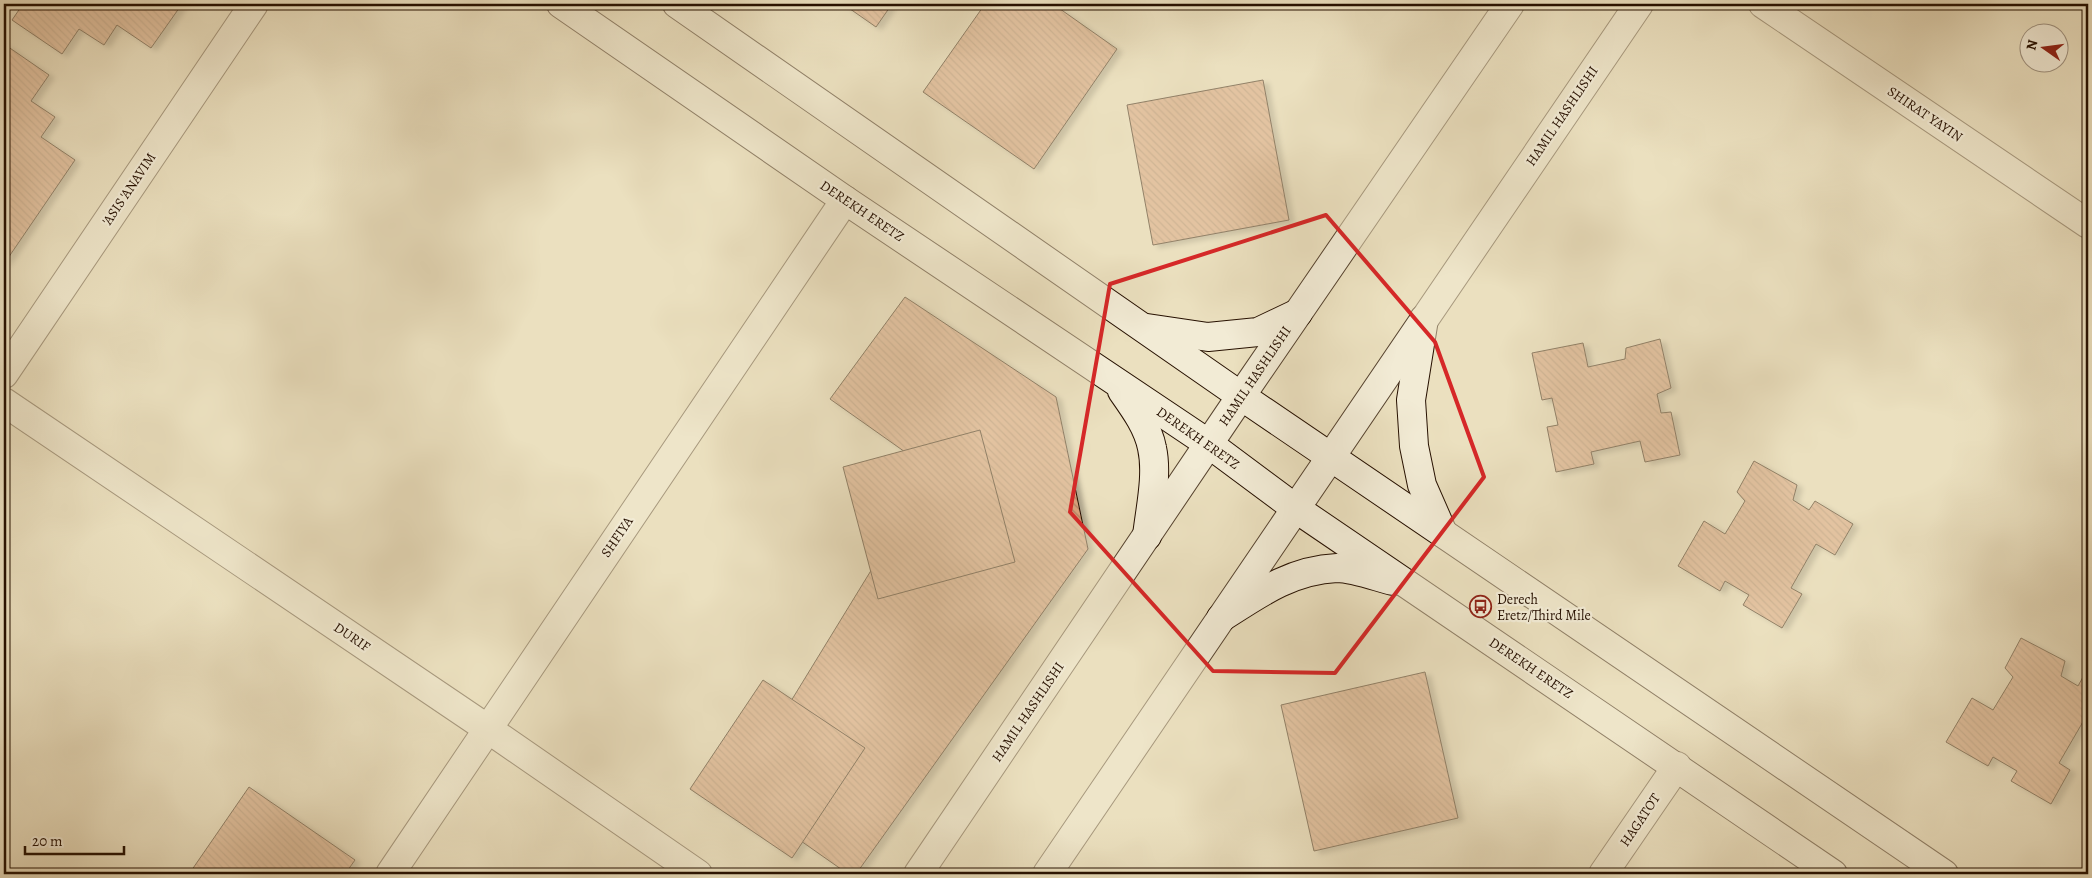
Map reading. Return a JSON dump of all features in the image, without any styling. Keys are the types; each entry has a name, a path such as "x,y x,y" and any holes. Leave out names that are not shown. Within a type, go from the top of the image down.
{"street":[{"name":"'ASIS 'ANAVIM","path":"4,374 254,4"},
{"name":"DEREKH ERETZ","path":"561,4 845,200 1209,444 1295,508 1833,874"},
{"path":"677,4 1241,396 1944,874"},
{"name":"HAMIL HASHLISHI","path":"918,874 1241,396 1510,4"},
{"name":"HAMIL HASHLISHI","path":"1047,874 1639,4"},
{"name":"SHIRAT YAYIN","path":"1763,4 2088,224"},
{"name":"SHFIYA","path":"390,874 845,200"},
{"path":"1142,327 1208,336 1258,332 1298,313"},
{"path":"1424,319 1411,400 1414,446 1422,485 1442,533"},
{"path":"1115,381 1139,416 1152,448 1154,486 1147,536"},
{"name":"DURIF","path":"4,402 488,729 698,874"},
{"path":"1221,618 1266,590 1297,574 1338,568 1407,584"},
{"name":"HAGATOT","path":"1603,874 1676,766"}],"highlighted area":[{"path":"1326,215 1435,342 1484,477 1335,673 1213,671 1070,512 1110,284"}],"building":[{"path":"23,4 182,4 151,48 117,25 104,45 79,29 62,54 12,20"},
{"path":"843,4 892,4 876,27"},
{"path":"985,4 1053,4 1117,49 1034,169 923,92"},
{"path":"4,44 49,75 31,101 55,117 41,137 75,160 4,264"},
{"path":"1263,80 1289,220 1153,245 1127,105"},
{"path":"905,297 1056,397 1088,549 856,874 848,874 734,794 932,471 830,399"},
{"path":"1660,339 1671,388 1657,394 1661,413 1671,412 1680,455 1645,462 1640,441 1591,452 1594,464 1556,472 1547,427 1558,425 1552,398 1542,400 1532,353 1583,343 1588,367 1625,359 1626,348"},
{"path":"980,430 1015,562 878,599 843,467"},
{"path":"1754,461 1797,485 1793,500 1809,510 1815,501 1853,524 1835,555 1816,544 1791,588 1802,594 1782,628 1743,605 1749,595 1725,581 1720,591 1678,566 1704,521 1725,534 1745,501 1737,492"},
{"path":"2021,638 2065,661 2061,676 2078,686 2083,677 2088,680 2088,723 2084,720 2059,763 2070,770 2051,804 2011,781 2017,771 1993,757 1988,766 1946,742 1972,698 1993,710 2013,677 2005,668"},
{"path":"1425,672 1458,818 1314,851 1281,705"},
{"path":"763,680 865,748 792,858 690,789"},
{"path":"249,787 355,860 345,874 189,874"}],"place":[{"name":"Derech Eretz/Third Mile","path":"1481,607"}]}
